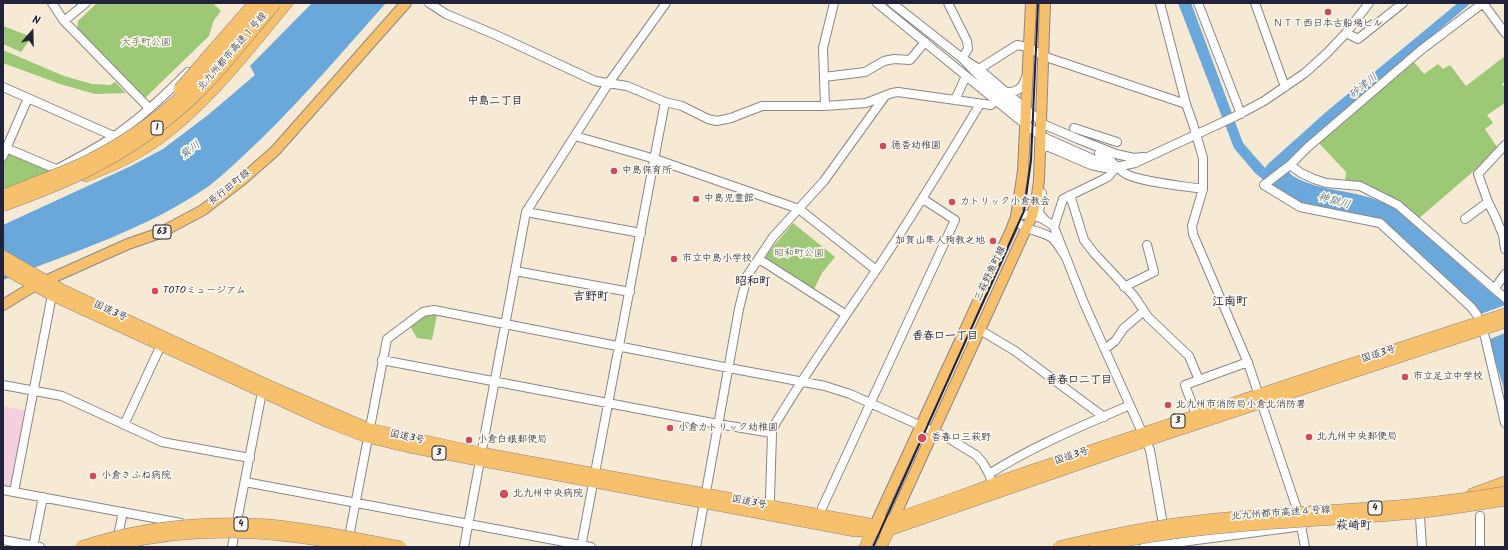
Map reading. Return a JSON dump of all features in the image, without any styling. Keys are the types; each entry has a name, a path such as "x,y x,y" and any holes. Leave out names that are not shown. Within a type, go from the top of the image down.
{"highway":[{"path":"87,161 135,126 178,90 254,3"},
{"name":"1","path":"3,201 87,161 111,148 148,124 184,94 214,63 264,3"},
{"name":"北九州都市高速１号線","path":"3,201 72,178 117,155 155,129 173,115 206,84 276,3"},
{"path":"3,201 100,171 124,160 156,140 201,102 225,77 287,3"},
{"name":"国道3号","path":"3,256 45,281 265,388 328,422 368,433 409,447 480,457 594,478 768,511 855,531 891,525 1197,419 1482,325 1505,314"},
{"name":"国道3号","path":"3,268 52,295 161,345 265,388"},
{"name":"国道3号","path":"1482,325 1505,322"},
{"name":"国道3号","path":"891,525 990,479 1145,437"},
{"path":"1444,501 1484,490 1505,482"},
{"name":"北九州都市高速４号線","path":"1058,547 1150,528 1198,521 1444,501 1505,492"},
{"name":"北九州都市高速４号線","path":"1096,547 1151,536 1198,530 1417,515 1505,500"},
{"path":"1417,515 1505,506"},
{"name":"国道3号","path":"768,511 820,516 873,528"},
{"name":"4","path":"81,547 143,531 189,525 224,524 299,529 401,547"},
{"path":"881,547 891,525"},
{"path":"865,547 873,528"},
{"name":"4","path":"110,547 159,536 210,532 269,534 335,542 358,547"}],"main road":[{"name":"長行田町線","path":"3,305 34,286 128,244 160,233 208,206 242,180 275,151 406,3"},
{"name":"三萩野魚町線","path":"873,528 1016,217 1023,171 1031,3"},
{"name":"三萩野魚町線","path":"891,525 1032,216 1039,180 1045,3"}],"street":[{"path":"52,3 64,21 149,108"},
{"path":"64,21 86,3"},
{"path":"3,201 61,179 96,162 160,120 212,72 270,3"},
{"path":"241,12 252,25 258,28 279,3"},
{"path":"429,3 446,14 595,80 608,84 627,86 665,102 682,106 708,119 718,121 731,118 762,106 825,106 866,103 898,92 980,104 991,105 996,101"},
{"path":"464,547 526,212 608,84 666,3"},
{"path":"825,106 823,48 834,3"},
{"path":"877,3 996,101 1025,116 1041,129 1056,130 1116,154 1134,158 1148,156"},
{"path":"892,3 1007,92 1025,116"},
{"path":"948,3 967,41 968,49 962,58"},
{"path":"1160,3 1186,104 1197,134 1203,158 1203,189 1192,226 1193,234 1248,362 1301,526 1305,547"},
{"path":"1198,3 1238,115"},
{"path":"1255,3 1285,87"},
{"path":"1040,153 1044,147 1049,147 1095,166 1104,168 1116,167 1128,165 1197,134 1264,101 1305,73 1346,33 1369,3"},
{"path":"1346,33 1358,39 1403,3"},
{"path":"1505,33 1483,3 1421,50 1368,94 1308,146 1290,165 1264,185 1300,207 1380,223 1471,307 1482,325 1505,423"},
{"path":"241,12 260,16"},
{"path":"56,170 114,137 149,108 210,48 241,12"},
{"path":"824,77 865,72 884,61 894,59 910,60 925,42"},
{"path":"979,69 1017,46 1028,47 1043,56 1186,104"},
{"path":"962,58 981,78 1025,116 1050,135 1085,150 1104,163 1116,167 1126,174 1146,180 1203,189"},
{"path":"955,100 966,76"},
{"path":"1007,92 1016,92 1021,88 1027,76"},
{"path":"181,78 194,90"},
{"path":"3,87 128,142"},
{"path":"696,547 739,309 747,276 773,237 824,181 885,96"},
{"path":"3,156 28,98"},
{"path":"581,546 665,102"},
{"path":"768,511 772,433 774,426 845,314 923,199 980,104"},
{"path":"1078,139 1078,129 1117,142"},
{"path":"1056,130 1070,140 1107,156 1113,161 1116,167"},
{"path":"575,136 655,159 799,209 876,270"},
{"path":"1505,145 1478,174 1488,202 1503,235 1505,250"},
{"path":"6,148 56,170 61,179"},
{"path":"1290,165 1301,173 1326,183 1360,186 1398,206 1505,298"},
{"path":"1054,227 1063,199 1109,176 1116,167"},
{"path":"1039,180 1042,193 1039,213 1054,227 1084,303 1150,450 1167,545"},
{"path":"1070,195 1084,240 1124,287 1134,296 1148,317 1189,356 1198,380"},
{"path":"820,516 822,508 869,404 955,220 923,199"},
{"path":"1466,219 1488,202"},
{"path":"526,212 641,233"},
{"path":"1045,220 1021,214 1016,217 1018,223 1052,238 1065,256"},
{"path":"1124,287 1154,272 1147,245"},
{"path":"759,259 845,314"},
{"path":"515,271 630,292"},
{"path":"1495,288 1505,274"},
{"path":"14,492 52,295"},
{"path":"347,547 387,339 423,312 434,310 729,368 802,380 825,386 850,394 869,404 948,438 972,452 983,463 990,479 1063,434 1130,405"},
{"path":"1105,349 1115,341 1124,328 1144,311"},
{"path":"980,330 1015,351 1104,416"},
{"path":"124,425 161,345"},
{"path":"382,360 772,433"},
{"path":"1197,419 1185,385 1248,362"},
{"path":"3,385 62,396 162,442 250,458"},
{"path":"232,547 261,397 265,388"},
{"path":"245,482 591,547"},
{"path":"3,490 235,534"},
{"path":"3,540 36,547 43,497"},
{"path":"116,547 123,512"},
{"path":"1144,547 1301,526 1417,515 1422,547"},
{"path":"1480,516 1480,547"}],"shaded area":[{"path":"3,406 25,411 11,486 3,485"}],"green space":[{"name":"大手町公園","path":"97,3 213,3 221,11 214,20 209,36 145,98 77,28 78,21"},
{"path":"3,26 32,37 21,52 3,44"},
{"path":"3,50 64,76 92,84 110,85 115,82 126,93 95,94 60,84 3,63"},
{"path":"1505,56 1505,82 1502,84 1505,88 1505,103 1487,115 1493,123 1485,129 1497,147 1475,170 1418,219 1384,194 1366,186 1345,181 1346,172 1317,141 1413,61 1424,74 1438,64 1443,69 1450,65 1466,86"},
{"path":"9,150 53,170 3,190 3,163"},
{"name":"昭和町公園","path":"793,223 835,257 822,273 814,289 766,258 766,255"},
{"path":"428,314 437,315 432,340 417,338 410,326"}],"water":[{"name":"紫川","path":"312,3 386,3 325,72 277,123 209,186 160,215 109,239 3,280 3,225 131,166 163,149 208,115 255,75 250,66"},
{"path":"1178,3 1191,3 1243,143 1265,168 1326,112 1453,7 1458,3 1471,3 1372,87 1286,167 1292,175 1304,181 1375,199 1400,212 1419,227 1505,304 1505,398 1503,385 1480,314 1375,219 1300,202 1282,195 1255,173 1234,148"}],"pier":[{"path":"1505,305 1505,333 1488,340 1478,315"}],"railway":[{"path":"873,547 1024,211 1031,160 1038,3"}],"place":[{"name":"ＮＴＴ西日本古船場ビル","path":"1328,12"},
{"name":"徳香幼稚園","path":"883,146"},
{"name":"中島保育所","path":"614,171"},
{"name":"中島児童館","path":"696,199"},
{"name":"カトリック小倉教会","path":"952,202"},
{"name":"加賀山隼人殉教之地","path":"993,241"},
{"name":"市立中島小学校","path":"674,259"},
{"name":"TOTOミュージアム","path":"155,291"},
{"name":"市立足立中学校","path":"1405,377"},
{"name":"北九州市消防局小倉北消防署","path":"1168,405"},
{"name":"小倉カトリック幼稚園","path":"670,428"},
{"name":"北九州中央郵便局","path":"1309,437"},
{"name":"香春口三萩野","path":"922,438"},
{"name":"小倉白銀郵便局","path":"469,440"},
{"name":"小倉きふね病院","path":"93,476"},
{"name":"北九州中央病院","path":"504,494"}],"district":[{"name":"中島二丁目","path":"495,102"},
{"name":"昭和町","path":"753,283"},
{"name":"吉野町","path":"591,298"},
{"name":"江南町","path":"1230,303"},
{"name":"香春口一丁目","path":"945,337"},
{"name":"香春口二丁目","path":"1079,381"},
{"name":"萩崎町","path":"1354,527"}],"water label":[{"name":"砂津川","path":"1364,87"},
{"name":"神獄川","path":"1334,202"}]}
